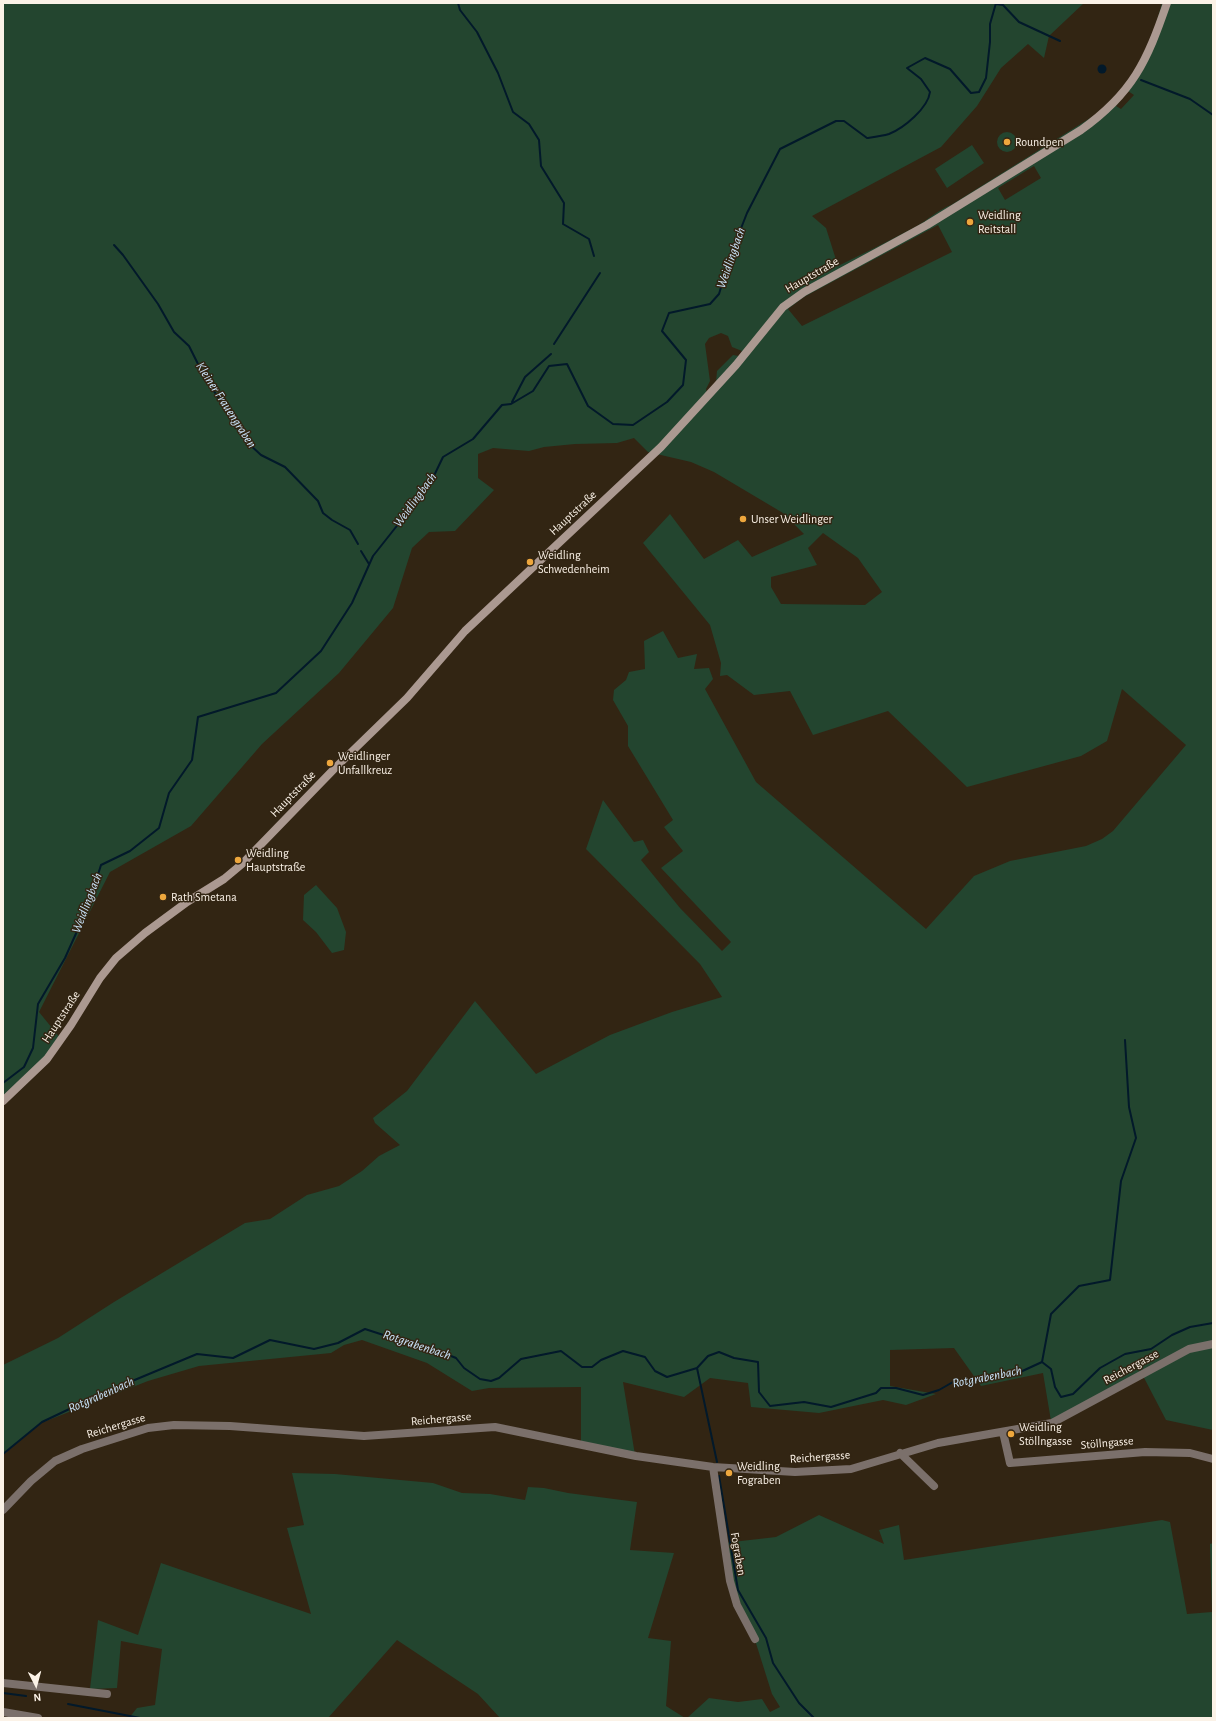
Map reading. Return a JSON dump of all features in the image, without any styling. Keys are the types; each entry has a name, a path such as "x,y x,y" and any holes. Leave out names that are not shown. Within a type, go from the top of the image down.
{"main road":[{"name":"Hauptstraße","path":"3,1101 47,1059 59,1043 100,978 116,958 145,933 187,902 224,879 242,864 336,767 407,698 465,631 661,447 736,366 783,307 809,289 927,225 1081,130 1101,115 1124,93 1144,63 1157,34 1167,3"}],"street":[{"name":"Reichergasse","path":"3,1510 30,1481 55,1462 82,1449 148,1428 174,1426 230,1426 364,1436 494,1427 636,1456 713,1467 795,1472 851,1469 900,1453 938,1443 1052,1423 1189,1349 1213,1344"},
{"name":"Stöllngasse","path":"1003,1432 1010,1463 1145,1452 1190,1453 1213,1459"},
{"path":"900,1453 934,1486"},
{"name":"Fograben","path":"713,1467 730,1581 737,1605 755,1639"},
{"path":"3,1683 107,1694"},
{"path":"3,1712 38,1718"}],"green space":[{"path":"3,3 1084,3 1049,36 1044,58 1028,44 1001,68 977,106 941,147 812,216 826,228 838,266 917,226 1095,115 1116,99 1141,61 1155,27 1162,3 1213,3 1213,1430 1166,1420 1141,1372 1051,1421 1043,1373 981,1386 954,1348 890,1350 890,1386 936,1394 906,1405 883,1400 819,1413 751,1407 748,1383 710,1378 684,1397 623,1382 635,1455 581,1445 581,1387 489,1388 472,1391 427,1363 362,1340 344,1345 331,1353 199,1366 148,1381 41,1423 3,1454 3,1365 58,1338 114,1302 245,1223 270,1219 307,1195 339,1186 362,1171 379,1156 400,1145 375,1123 373,1118 407,1091 475,1001 536,1074 610,1035 672,1012 722,997 700,964 586,849 603,800 634,842 643,840 649,852 641,860 680,908 722,951 731,942 661,868 683,851 664,827 673,820 628,746 628,726 613,700 614,690 626,680 629,672 645,669 644,641 663,631 678,658 697,654 694,669 709,668 713,679 705,689 756,782 926,929 974,876 1010,861 1086,846 1102,839 1113,831 1186,745 1122,689 1107,741 1081,756 967,787 888,711 813,735 790,691 754,695 727,675 720,676 721,663 710,625 643,543 670,514 704,559 738,540 752,557 804,534 783,513 714,472 691,462 648,452 634,438 617,443 575,444 544,447 529,451 493,448 478,454 478,478 494,490 455,531 429,532 412,548 393,608 339,673 262,744 191,826 110,872 39,1012 61,1039 40,1066 3,1096","holes":["1128,91 1134,95 1121,109 1116,106","1034,166 1041,178 1005,200 998,188","938,225 952,252 802,326 788,309 804,297","721,333 728,336 732,347 742,351 739,356 733,355 717,371 716,382 707,393 706,389 710,381 705,344 709,338","823,533 858,558 882,592 865,605 781,604 771,587 771,577 817,565 808,548"]},
{"name":"Roundpen","path":"1007,132 1014,135 1017,142 1014,149 1007,152 1000,149 997,142 1000,135"},
{"path":"972,145 984,163 947,188 935,169"},
{"path":"316,885 337,908 346,932 344,950 332,953 316,932 303,920 304,895"},
{"path":"292,1473 335,1474 433,1483 462,1493 490,1494 525,1500 528,1487 637,1502 630,1550 674,1553 648,1638 671,1641 666,1706 685,1718 500,1718 478,1694 397,1640 328,1718 129,1718 137,1708 155,1705 162,1649 121,1641 117,1688 90,1689 98,1620 138,1635 161,1563 311,1614 287,1528 304,1525"},
{"path":"819,1515 884,1544 879,1530 899,1525 904,1560 1162,1520 1170,1522 1187,1614 1212,1612 1210,1544 1213,1543 1213,1718 687,1718 709,1698 738,1702 762,1699 770,1712 780,1707 772,1694 754,1637 733,1584 724,1543 776,1537"}],"water":[{"path":"1102,64 1107,69 1102,74 1097,69"}],"waterway":[{"path":"458,3 460,10 477,32 498,73 513,112 529,124 539,140 541,166 564,203 563,224 589,239 594,256"},
{"name":"Weidlingbach","path":"3,1083 24,1067 33,1048 38,1004 65,958 87,909 101,865 130,851 159,828 169,793 192,760 198,717 276,693 321,651 352,603 373,556 430,484 443,457 473,439 502,405 511,404 533,391 549,366 567,364 588,406 613,424 633,425 667,402 683,385 686,360 662,331 669,313 710,304 719,294 731,254 747,213 780,149 836,121 844,121 867,138 881,136 895,131 914,117 920,111 928,98 930,92 921,79 907,68 925,58 950,69 971,93 979,92 986,78 990,42 990,24 996,3"},
{"path":"996,4 1003,5 1019,22 1060,41"},
{"path":"1141,80 1190,99 1213,115"},
{"name":"Kleiner Frauengraben","path":"114,245 123,255 158,304 174,332 189,346 204,376 248,443 261,455 285,467 318,501 323,513 350,530 358,544"},
{"path":"554,344 600,273"},
{"path":"512,402 525,377 551,354"},
{"name":"Kleiner Frauengraben","path":"361,551 369,564"},
{"path":"1042,1362 1051,1314 1079,1286 1110,1280 1121,1181 1136,1138 1129,1107 1125,1040"},
{"name":"Rotgrabenbach","path":"3,1454 42,1422 101,1394 197,1354 233,1358 270,1340 314,1349 338,1343 365,1329 408,1343 424,1345 456,1358 464,1368 480,1379 491,1381 499,1378 521,1359 561,1351 582,1367 592,1367 601,1360 623,1351 645,1357 655,1371 667,1377 697,1368 708,1356 719,1352 734,1358 758,1362 759,1392 770,1406 804,1402 831,1407 876,1393 881,1388 896,1388 923,1395 939,1390 953,1382 991,1378 1018,1373 1042,1362 1051,1369 1055,1387 1061,1397 1073,1394 1100,1368 1125,1354 1151,1349 1172,1335 1190,1327 1213,1323"},
{"path":"697,1368 717,1462"},
{"path":"719,1476 738,1590 766,1638 773,1663 799,1703 814,1718"},
{"path":"3,1693 26,1696"},
{"path":"68,1704 140,1718"}],"place":[{"name":"Roundpen","path":"1007,142"},
{"name":"Weidling Reitstall","path":"970,222"},
{"name":"Unser Weidlinger","path":"743,519"},
{"name":"Weidling Schwedenheim","path":"530,562"},
{"name":"Weidlinger Unfallkreuz","path":"330,763"},
{"name":"Weidling Hauptstraße","path":"238,860"},
{"name":"Rath Smetana","path":"163,897"},
{"name":"Weidling Stöllngasse","path":"1011,1434"},
{"name":"Weidling Fograben","path":"729,1473"}]}
